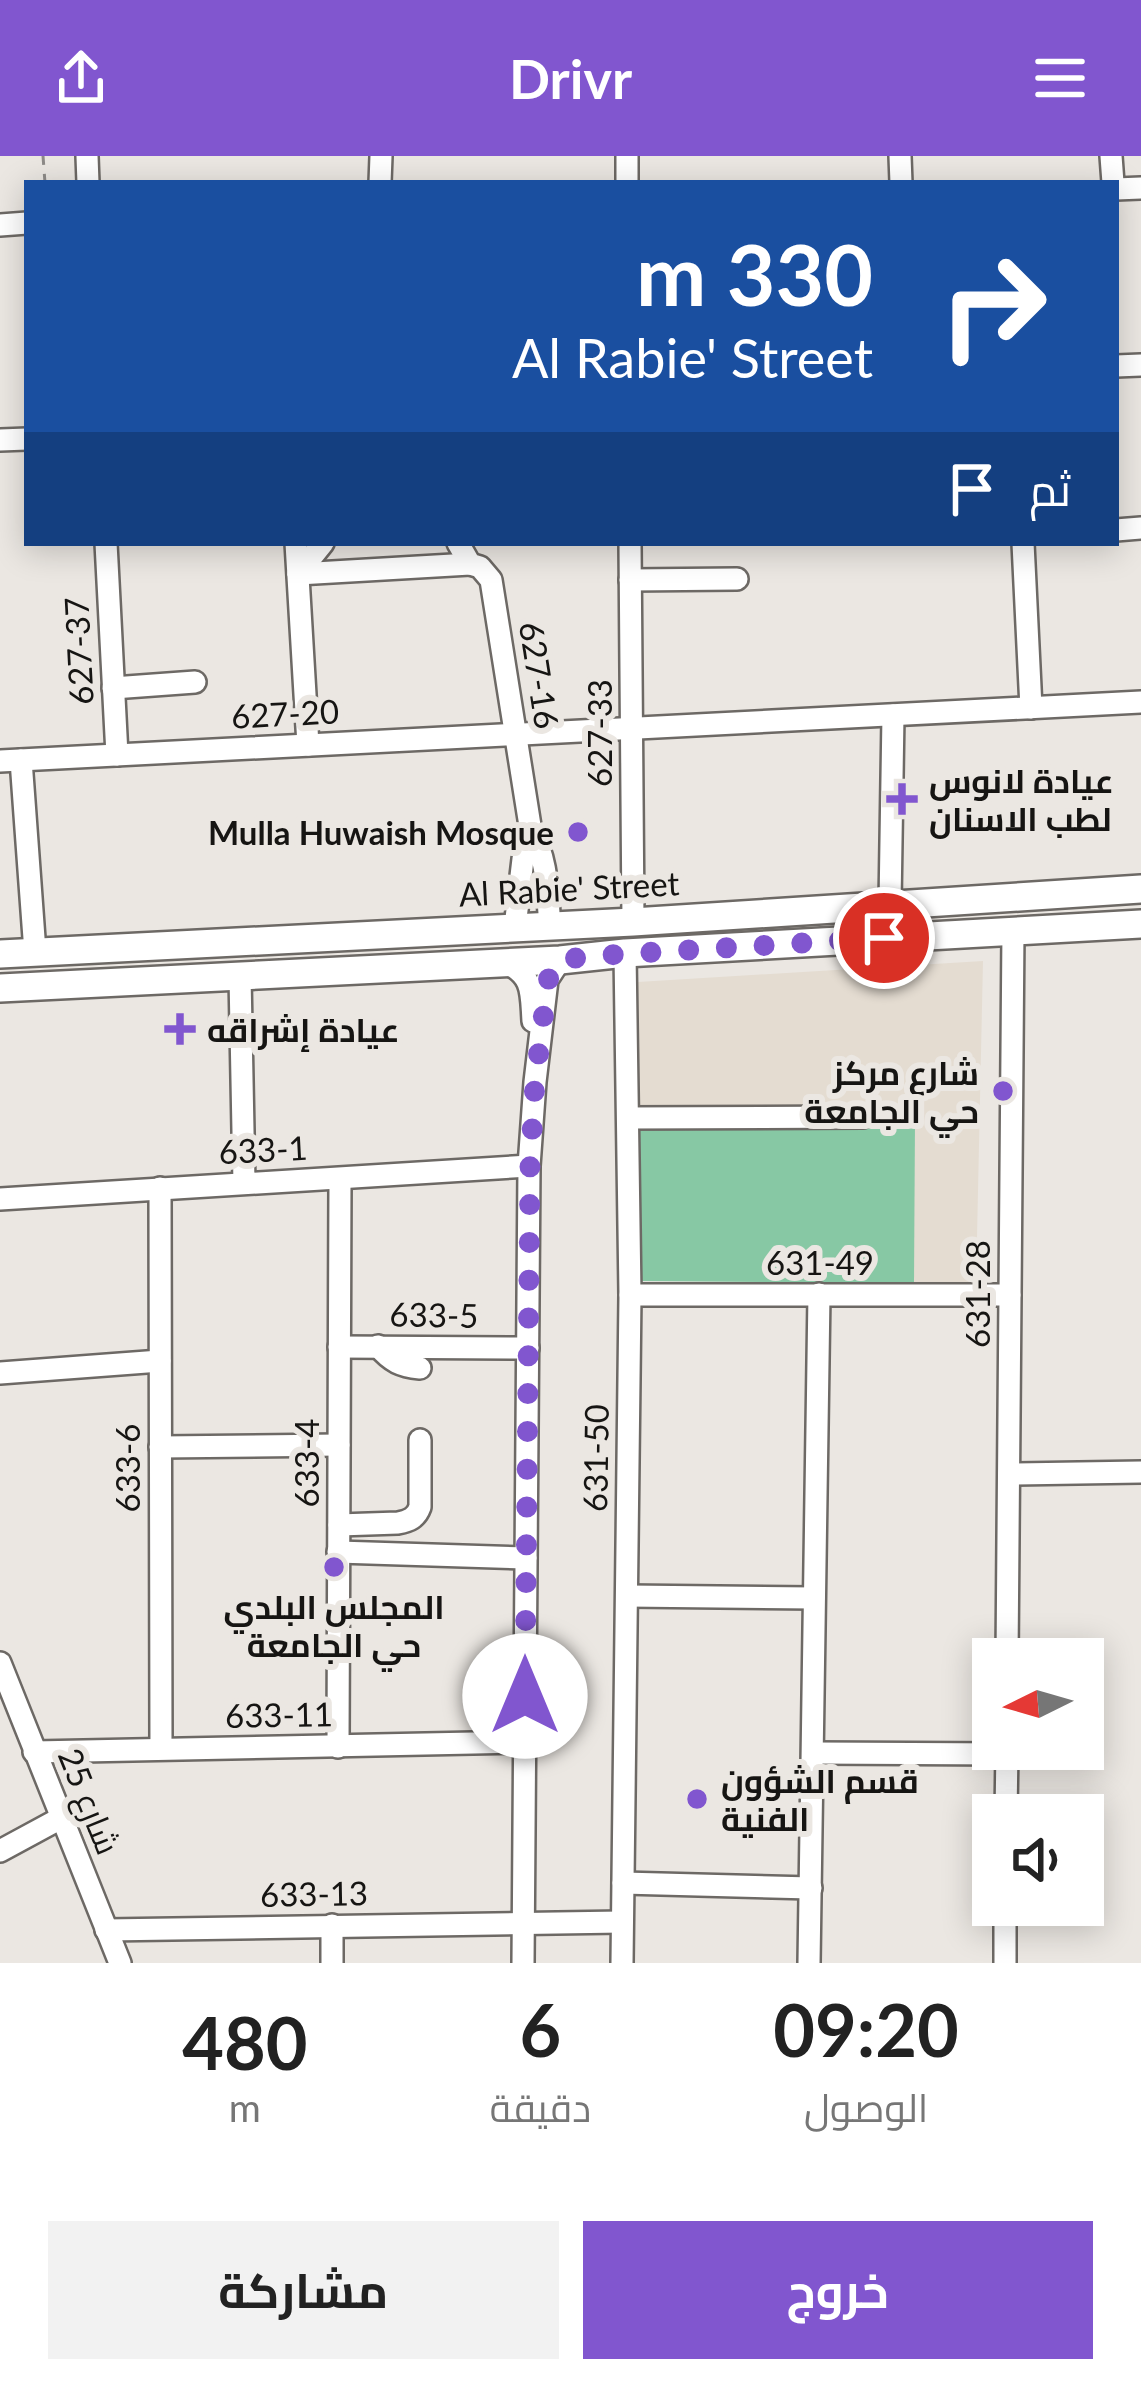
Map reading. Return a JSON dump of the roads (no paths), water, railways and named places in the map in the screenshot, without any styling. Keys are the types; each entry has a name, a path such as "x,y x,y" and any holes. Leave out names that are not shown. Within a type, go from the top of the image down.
{"main road":[{"name":"Al Rabie' Street","path":"0,954 633,922 1141,889"},
{"name":"Al Rabie' Street","path":"0,988 1141,924"}],"street":[{"name":"627-37","path":"106,546 116,755"},
{"path":"296,546 308,745"},
{"path":"298,574 321,546"},
{"name":"627-16","path":"460,546 470,564 480,567 491,580 550,925"},
{"name":"627-33","path":"630,546 633,922"},
{"path":"1023,546 1031,708"},
{"path":"298,574 470,564"},
{"path":"630,580 737,579"},
{"path":"113,688 195,682"},
{"name":"627-20","path":"10,760 1141,702"},
{"path":"890,904 893,715"},
{"path":"10,760 35,952"},
{"name":"627-16","path":"515,927 531,832"},
{"name":"631-28","path":"1007,1638 1013,930"},
{"name":"631-50","path":"622,1963 630,1295 625,953"},
{"path":"523,1963 530,1166 548,980 560,960"},
{"path":"505,962 519,969 531,988 535,1082"},
{"path":"240,976 244,1183"},
{"path":"628,1118 863,1117"},
{"name":"633-1","path":"0,1199 530,1166"},
{"name":"633-4","path":"338,1747 340,1179"},
{"name":"633-6","path":"160,1188 161,1748"},
{"path":"808,1963 819,1294"},
{"name":"631-49","path":"630,1295 1010,1295"},
{"path":"378,1346 401,1366 420,1368"},
{"name":"633-5","path":"339,1347 528,1348"},
{"path":"0,1373 160,1361"},
{"path":"339,1525 398,1522 417,1515 420,1440"},
{"path":"160,1447 339,1445"},
{"path":"1009,1474 1141,1472"},
{"path":"338,1552 526,1558"},
{"path":"627,1596 814,1598"},
{"name":"شارع 25","path":"1,1669 119,1962"},
{"name":"633-11","path":"34,1752 525,1742"},
{"path":"814,1753 972,1751"},
{"path":"0,1852 61,1818"},
{"path":"623,1883 811,1888"},
{"name":"633-13","path":"106,1930 622,1922"},
{"path":"332,1925 332,1963"},
{"path":"1005,1926 1005,1963"}],"place":[{"name":"عيادة لانوس لطب الاسنان","path":"902,799"},
{"name":"Mulla Huwaish Mosque","path":"578,832"},
{"name":"عيادة إشراقه","path":"180,1029"},
{"name":"شارع مركز حي الجامعة","path":"1003,1091"},
{"name":"المجلس البلدي حي الجامعة","path":"334,1567"},
{"name":"قسم الشؤون الفنية","path":"697,1799"}]}
